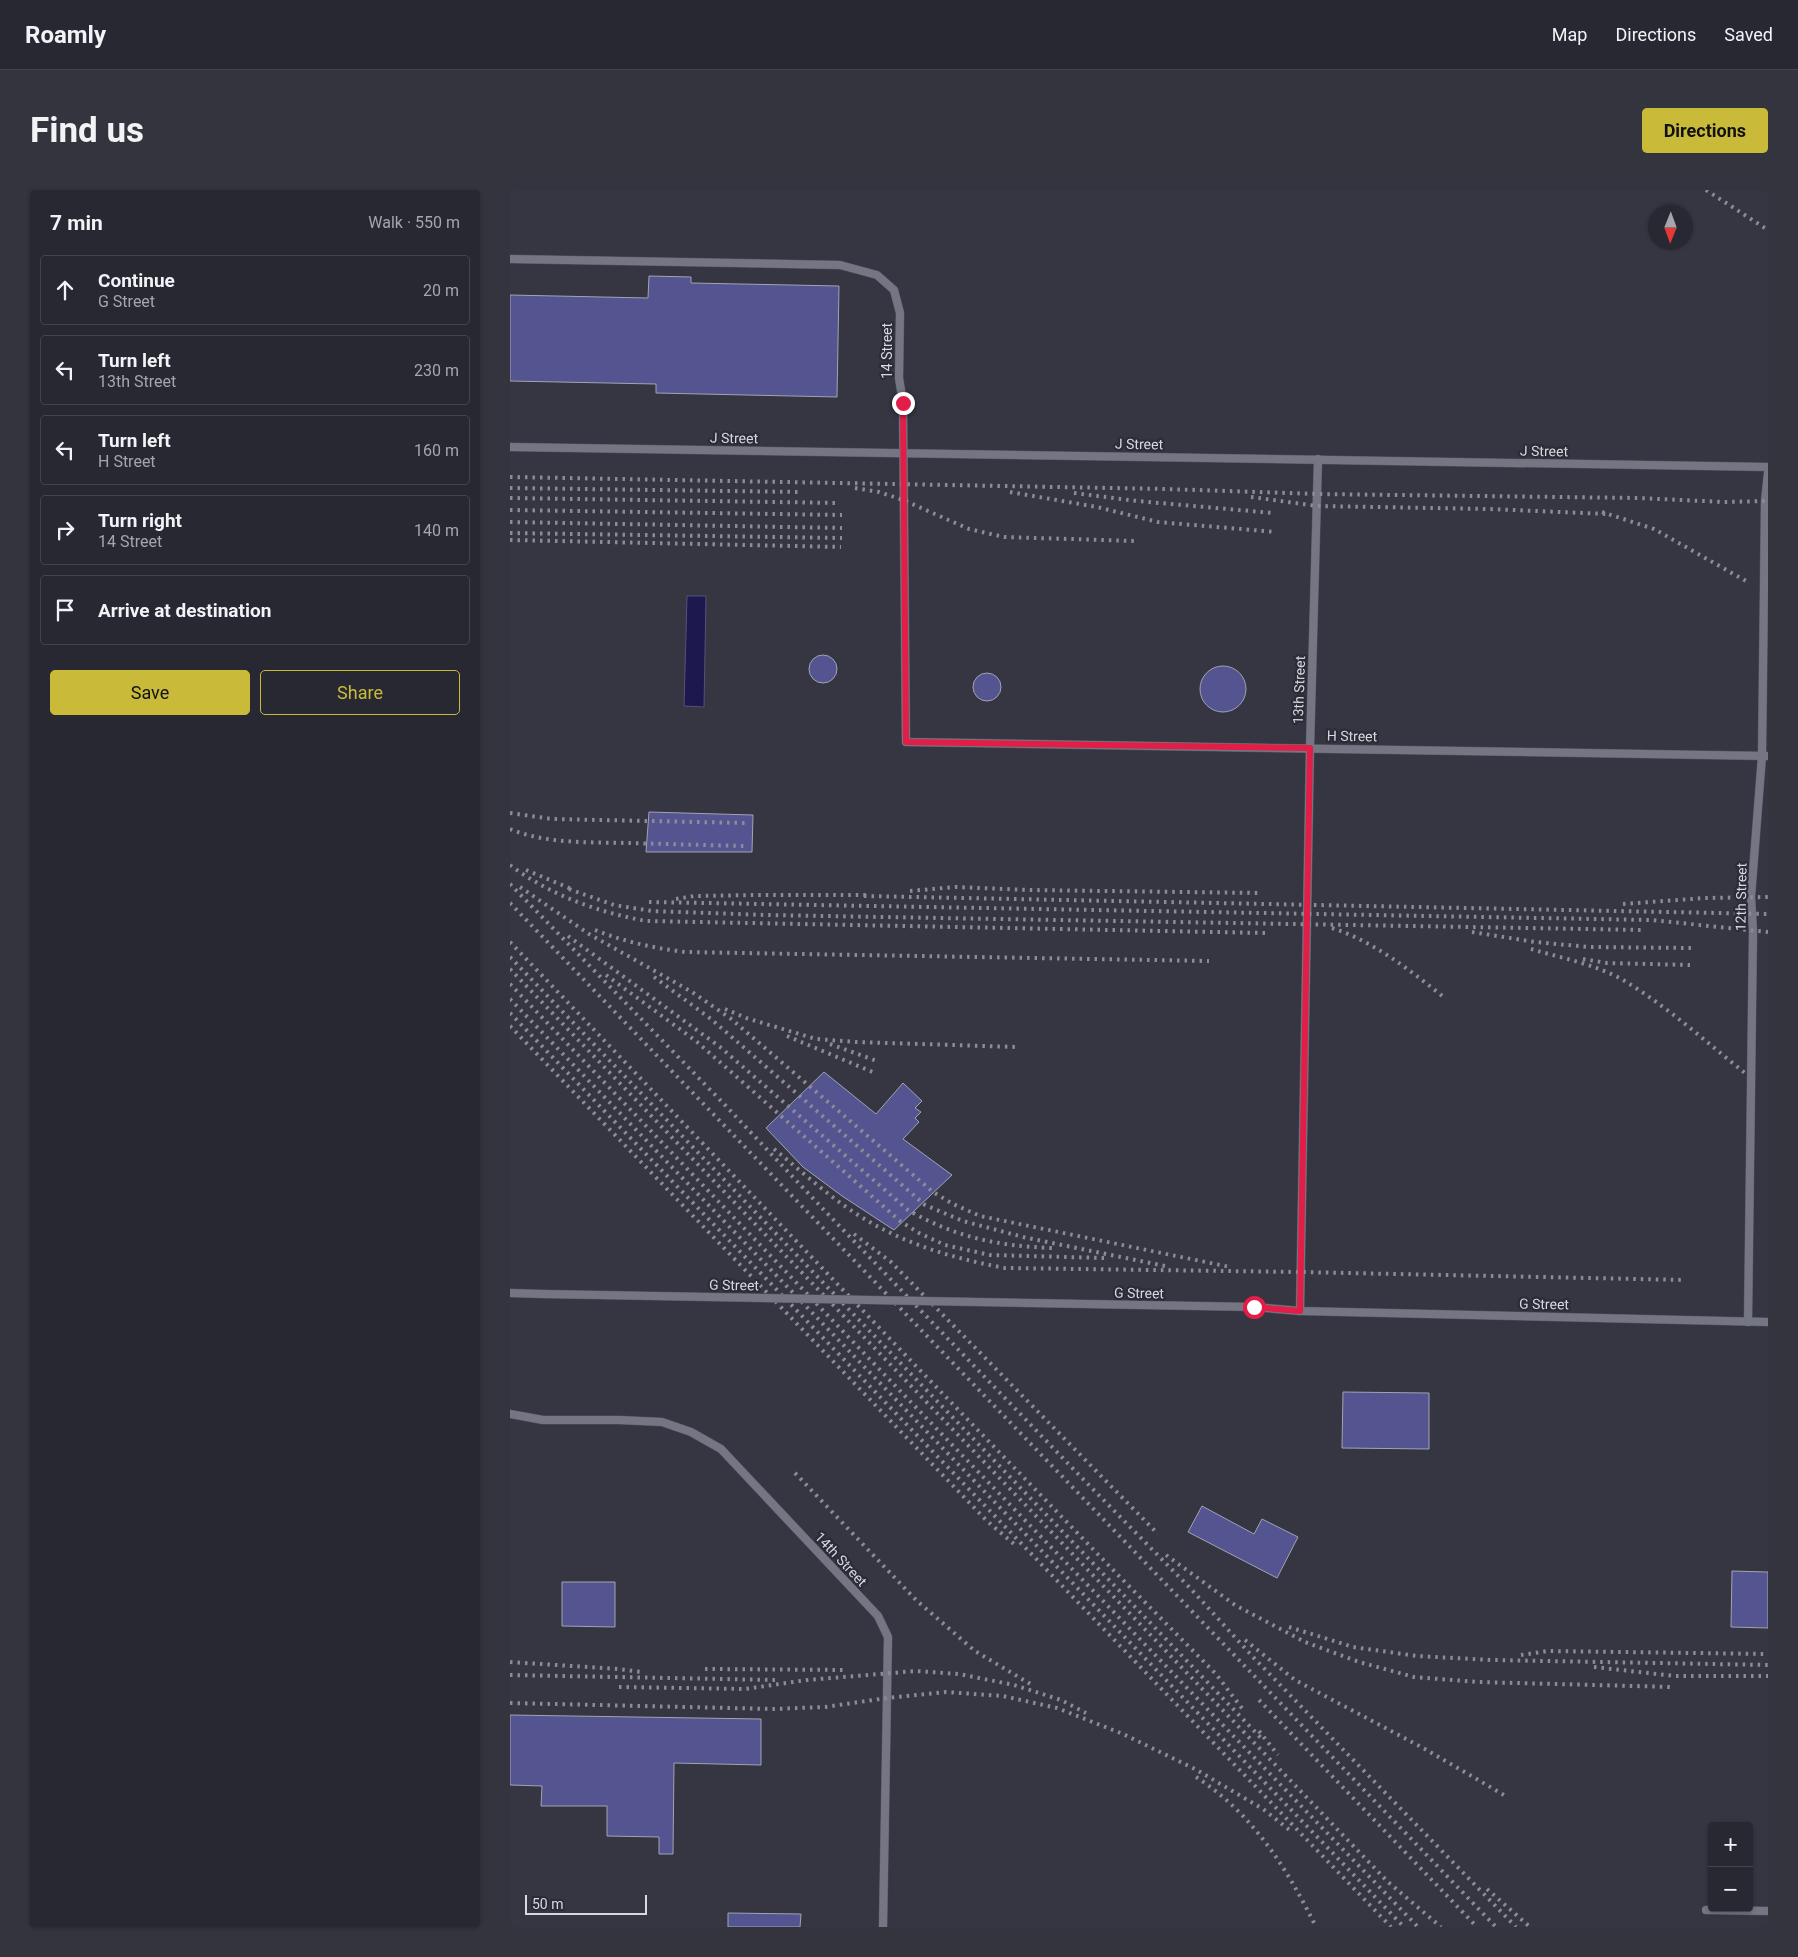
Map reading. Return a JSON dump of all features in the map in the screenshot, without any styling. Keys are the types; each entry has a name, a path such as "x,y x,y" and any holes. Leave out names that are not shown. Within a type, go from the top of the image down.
{"lane":[{"name":"14 Street","path":"510,259 840,265 877,275 894,290 900,313 899,378 903,403 906,742"},
{"name":"J Street","path":"510,447 1768,467"},
{"name":"13th Street","path":"1300,1311 1310,748 1318,459"},
{"name":"12th Street","path":"1748,1322 1754,931 1751,897 1765,756 1764,501 1768,473"},
{"name":"H Street","path":"906,742 1765,756"},
{"name":"G Street","path":"510,1293 1254,1307 1300,1311 1768,1322"},
{"name":"14th Street","path":"510,1414 543,1420 662,1422 691,1432 721,1449 878,1616 888,1637 883,1927"},
{"path":"1706,1910 1768,1911"}],"shaded area":[{"path":"687,596 706,596 704,707 684,706"}],"building":[{"path":"649,276 691,277 691,283 839,286 837,397 656,393 656,384 510,381 510,295 648,298"},
{"path":"823,655 833,659 837,669 833,679 823,683 813,679 809,669 813,659"},
{"path":"1218,666 1228,666 1242,676 1246,689 1242,702 1236,708 1228,712 1218,712 1204,702 1200,694 1200,684 1210,670"},
{"path":"987,673 997,677 1001,687 997,697 987,701 977,697 973,687 977,677"},
{"path":"649,812 753,815 752,852 646,852"},
{"path":"824,1072 876,1114 903,1083 922,1101 915,1108 921,1112 915,1118 919,1122 903,1139 952,1175 894,1230 842,1196 803,1167 766,1128"},
{"path":"1343,1392 1429,1393 1429,1449 1342,1448"},
{"path":"1202,1506 1254,1534 1262,1519 1298,1537 1277,1578 1188,1532"},
{"path":"1732,1571 1768,1572 1768,1628 1731,1627"},
{"path":"562,1582 615,1582 615,1627 562,1626"},
{"path":"510,1715 761,1719 761,1765 674,1763 673,1854 659,1854 659,1837 607,1836 607,1806 541,1806 542,1786 510,1785"},
{"path":"728,1913 801,1914 800,1927 728,1927"}],"railway":[{"path":"1706,190 1768,230"},
{"path":"510,477 1166,489 1317,494 1638,498 1724,502 1768,501"},
{"path":"510,488 801,492"},
{"path":"855,488 879,492 903,500 969,529 1004,537 1136,541"},
{"path":"1010,492 1097,507 1158,522 1276,532"},
{"path":"1074,493 1137,501 1273,513"},
{"path":"1251,497 1317,506 1489,509 1607,514"},
{"path":"510,498 840,503"},
{"path":"510,510 842,515"},
{"path":"1602,512 1654,529 1746,581"},
{"path":"510,522 842,528"},
{"path":"510,533 842,538"},
{"path":"510,540 841,547"},
{"path":"510,813 552,819 746,823"},
{"path":"510,829 553,840 745,846"},
{"path":"510,865 525,876 558,894 610,913 646,921 1266,933"},
{"path":"526,870 574,890"},
{"path":"510,884 1191,1589 1253,1657 1516,1927"},
{"path":"520,887 589,934 692,992 730,1018 933,1192 953,1204 980,1216 1230,1267"},
{"path":"910,891 955,887 1029,890 1260,893"},
{"path":"569,889 614,905 652,911 765,915 1644,930"},
{"path":"676,899 694,896 870,895"},
{"path":"864,896 1768,914"},
{"path":"1623,904 1705,898 1768,897"},
{"path":"649,902 1651,920 1768,932"},
{"path":"510,903 1496,1927"},
{"path":"1332,928 1378,949 1446,999"},
{"path":"595,930 640,944 685,952 1209,961"},
{"path":"1472,932 1535,942 1589,947 1691,948"},
{"path":"568,936 720,1047 908,1210 943,1227 977,1238 1013,1245 1052,1248"},
{"path":"510,942 913,1363 1216,1674 1244,1711"},
{"path":"1531,949 1589,966 1623,980 1671,1013 1745,1073"},
{"path":"510,957 1262,1739"},
{"path":"1583,959 1607,963 1690,965"},
{"path":"510,969 1388,1882 1441,1927"},
{"path":"606,975 696,1041 900,1221 919,1233 945,1245 990,1255 1104,1258"},
{"path":"654,977 711,1019 925,1205 963,1221 1023,1237 1165,1266"},
{"path":"510,984 1418,1927"},
{"path":"510,999 1404,1927"},
{"path":"725,1009 746,1018 816,1039 1017,1047"},
{"path":"510,1013 1391,1927"},
{"path":"510,1026 987,1521 1014,1544"},
{"path":"787,1036 875,1073"},
{"path":"830,1044 877,1061"},
{"path":"774,1149 823,1190 872,1224 927,1248 1005,1268 1685,1280"},
{"path":"854,1234 891,1262 1158,1534"},
{"path":"795,1473 916,1600 975,1651 1032,1685"},
{"path":"1166,1555 1235,1605 1305,1642 1359,1662 1414,1677 1478,1682 1672,1687"},
{"path":"1289,1627 1353,1647 1417,1656 1491,1660 1768,1665"},
{"path":"1245,1640 1295,1680 1425,1749 1504,1795"},
{"path":"1521,1655 1548,1651 1768,1654"},
{"path":"510,1662 642,1672"},
{"path":"1594,1667 1675,1676 1768,1676"},
{"path":"705,1669 846,1670"},
{"path":"619,1687 745,1689 807,1680 916,1671 959,1674 1014,1685 1061,1700 1086,1713"},
{"path":"510,1675 775,1680"},
{"path":"510,1703 773,1709 825,1707 946,1692 1003,1696 1057,1708 1123,1734 1195,1769 1263,1809 1292,1832"},
{"path":"1259,1700 1477,1927"},
{"path":"1259,1731 1278,1755"},
{"path":"1196,1777 1234,1807 1266,1843 1293,1884 1316,1927"},
{"path":"1487,1889 1530,1927"}],"route":[{"path":"903,403 906,742 1310,748 1300,1311 1254,1307"}]}
